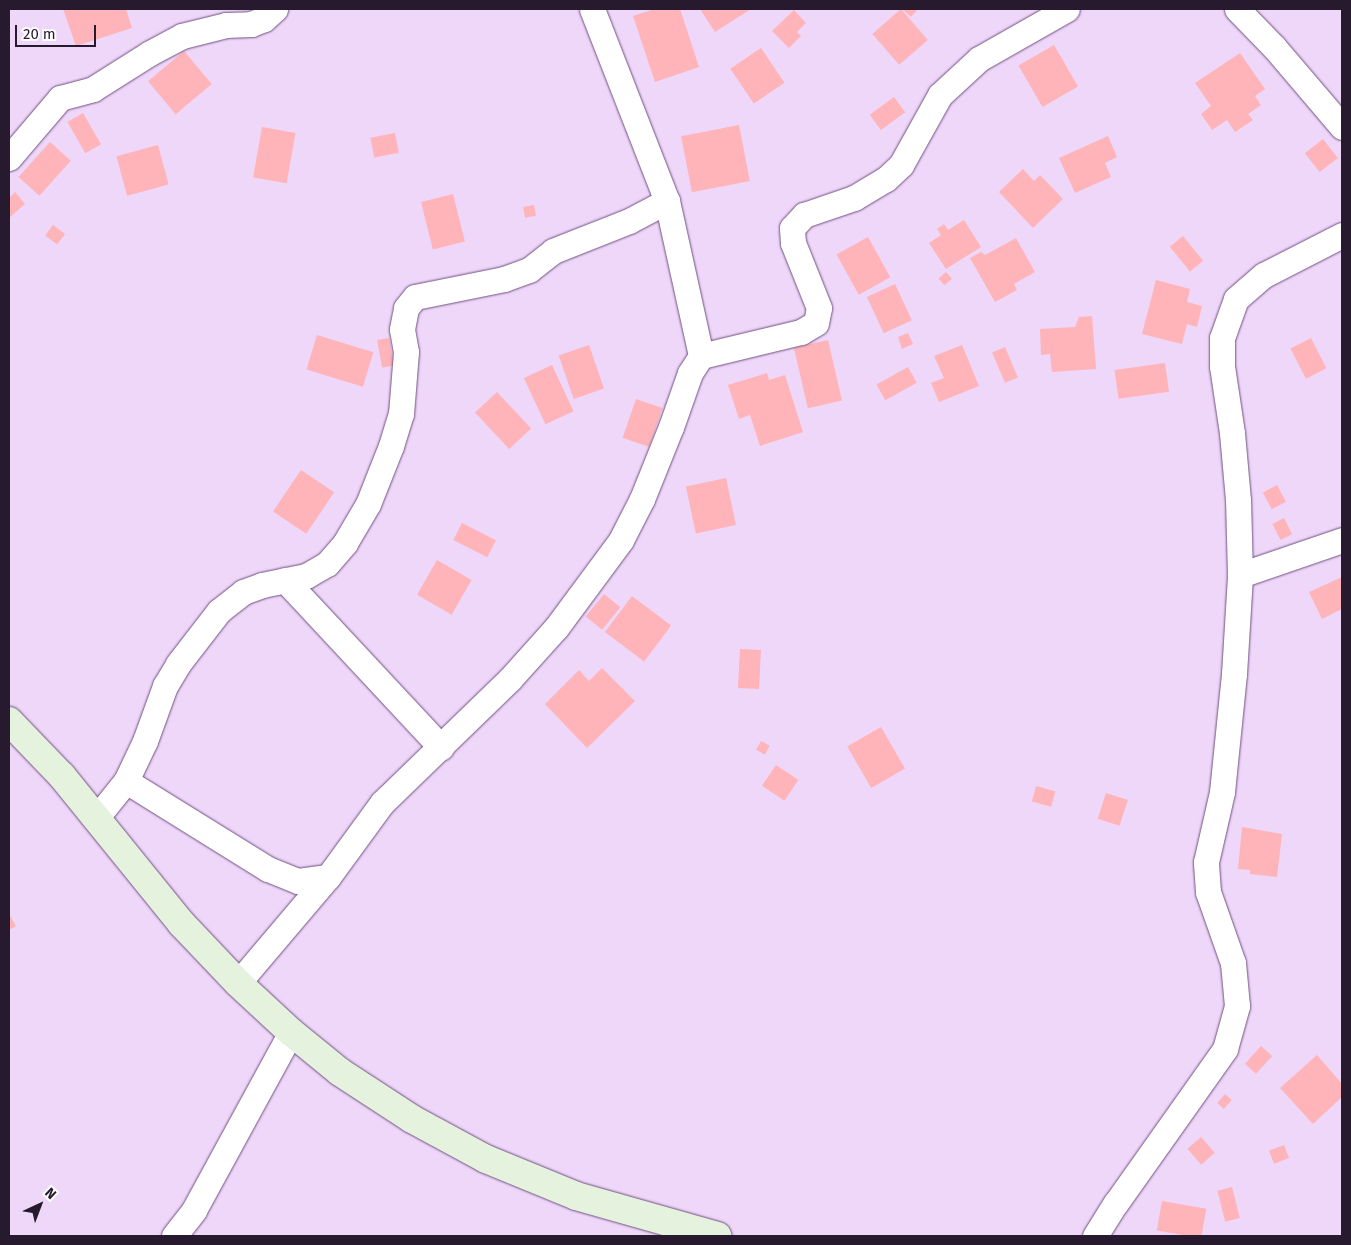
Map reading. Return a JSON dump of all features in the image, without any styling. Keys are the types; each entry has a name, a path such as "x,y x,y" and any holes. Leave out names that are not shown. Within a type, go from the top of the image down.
{"street":[{"path":"9,158 60,98 93,89 150,53 182,36 226,25 251,24 264,19 275,9"},
{"path":"238,983 328,878 382,803 510,679 556,628 621,540 646,490 690,374 701,356 667,201 592,9"},
{"path":"701,356 801,332 816,323 818,308 793,243 792,228 804,215 854,198 886,179 901,165 940,95 979,59 1067,9"},
{"path":"1237,9 1274,47 1342,127"},
{"path":"97,817 126,781 145,740 165,686 202,632 219,611 243,592 262,585 306,576 327,564 345,543 368,504 391,446 401,414 406,352 402,329 406,308 415,296 504,279 529,270 553,251 629,221 667,201"},
{"path":"1095,1236 1131,1181 1225,1049 1237,1006 1233,963 1208,892 1206,862 1222,792 1234,674 1240,574 1238,500 1232,433 1222,366 1222,338 1236,299 1272,271 1342,235"},
{"path":"1240,574 1342,540"},
{"path":"285,580 441,747"},
{"path":"9,721 62,776 97,817 181,923 238,983 290,1032 340,1072 412,1119 486,1159 576,1196 717,1236"},
{"path":"126,781 268,869 298,881 328,878"},
{"path":"174,1236 194,1210 290,1032"}],"building":[{"path":"63,9 126,9 132,28 76,46"},
{"path":"655,9 680,9 699,67 655,82 633,16"},
{"path":"700,9 751,9 715,32"},
{"path":"901,9 928,40 899,65 872,34"},
{"path":"902,9 918,9 911,17"},
{"path":"794,10 806,23 797,32 801,36 789,48 772,31"},
{"path":"1054,45 1078,87 1042,107 1018,66"},
{"path":"761,48 784,83 754,104 730,69"},
{"path":"184,51 212,84 176,114 148,81"},
{"path":"1240,53 1265,89 1255,96 1261,105 1248,114 1253,120 1235,132 1227,120 1212,130 1201,114 1211,106 1195,83"},
{"path":"894,97 905,112 881,130 870,115"},
{"path":"83,113 101,144 85,153 67,122"},
{"path":"739,125 750,181 692,192 681,136"},
{"path":"262,127 295,133 287,183 253,177"},
{"path":"395,133 399,153 374,157 370,138"},
{"path":"1108,136 1117,157 1105,163 1111,177 1075,193 1059,158"},
{"path":"1323,139 1338,158 1320,172 1305,153"},
{"path":"50,142 71,161 39,196 19,177"},
{"path":"158,145 169,185 127,196 116,156"},
{"path":"1023,169 1034,181 1040,175 1063,199 1033,228 999,192"},
{"path":"15,192 25,204 9,218 9,198"},
{"path":"453,194 465,242 433,250 421,202"},
{"path":"534,205 536,216 525,218 523,207"},
{"path":"964,220 981,247 946,269 929,243 941,235 937,229 944,224 948,230"},
{"path":"53,225 65,234 57,244 45,235"},
{"path":"1183,236 1203,261 1190,272 1170,247"},
{"path":"868,237 890,277 859,295 837,254"},
{"path":"1016,238 1035,272 1014,284 1017,290 995,302 970,258 981,252 985,255"},
{"path":"946,272 952,279 944,285 938,279"},
{"path":"1156,280 1190,289 1187,302 1202,306 1197,327 1187,324 1182,344 1142,334"},
{"path":"895,284 912,320 884,333 867,297"},
{"path":"1092,316 1096,369 1052,372 1050,354 1041,355 1040,329 1075,327 1079,317"},
{"path":"908,333 913,344 902,349 898,337"},
{"path":"317,335 373,352 363,387 306,369"},
{"path":"389,338 394,366 382,368 377,340"},
{"path":"1311,338 1326,368 1306,379 1291,348"},
{"path":"828,340 842,400 808,408 794,348"},
{"path":"589,345 604,388 574,399 559,355"},
{"path":"962,345 979,386 939,402 931,383 944,378 934,356"},
{"path":"1005,347 1018,377 1005,383 992,352"},
{"path":"1165,363 1169,392 1119,399 1114,370"},
{"path":"552,365 574,411 545,424 524,378"},
{"path":"908,367 917,383 885,400 877,384"},
{"path":"767,373 769,380 785,375 803,432 760,446 750,415 739,419 728,385"},
{"path":"497,392 531,429 509,449 475,412"},
{"path":"636,399 662,408 649,447 623,438"},
{"path":"301,470 334,492 306,534 273,511"},
{"path":"726,478 736,525 696,533 686,487"},
{"path":"1277,485 1286,502 1272,509 1263,493"},
{"path":"1284,518 1292,534 1281,540 1272,524"},
{"path":"462,523 496,540 487,557 453,540"},
{"path":"437,560 472,580 452,615 417,595"},
{"path":"1342,577 1342,609 1322,619 1309,592"},
{"path":"604,594 620,607 602,630 586,617"},
{"path":"632,596 671,625 644,661 605,632"},
{"path":"740,649 761,650 759,689 738,688"},
{"path":"602,668 635,701 587,748 545,704 579,670 589,681"},
{"path":"881,727 905,769 871,788 847,746"},
{"path":"761,741 770,746 765,755 756,750"},
{"path":"776,765 798,780 784,801 762,786"},
{"path":"1036,786 1055,791 1051,807 1032,801"},
{"path":"1106,793 1128,800 1120,826 1098,819"},
{"path":"1242,827 1282,834 1277,877 1250,874 1250,870 1238,869"},
{"path":"9,914 16,926 9,930"},
{"path":"1261,1046 1272,1056 1256,1074 1245,1064"},
{"path":"1317,1055 1342,1084 1342,1097 1313,1124 1280,1088"},
{"path":"1225,1094 1232,1100 1224,1109 1217,1103"},
{"path":"1201,1137 1215,1153 1201,1165 1187,1149"},
{"path":"1284,1145 1289,1158 1274,1164 1269,1151"},
{"path":"1232,1187 1240,1218 1225,1222 1217,1191"},
{"path":"1162,1201 1206,1209 1202,1236 1188,1236 1157,1231"}]}
